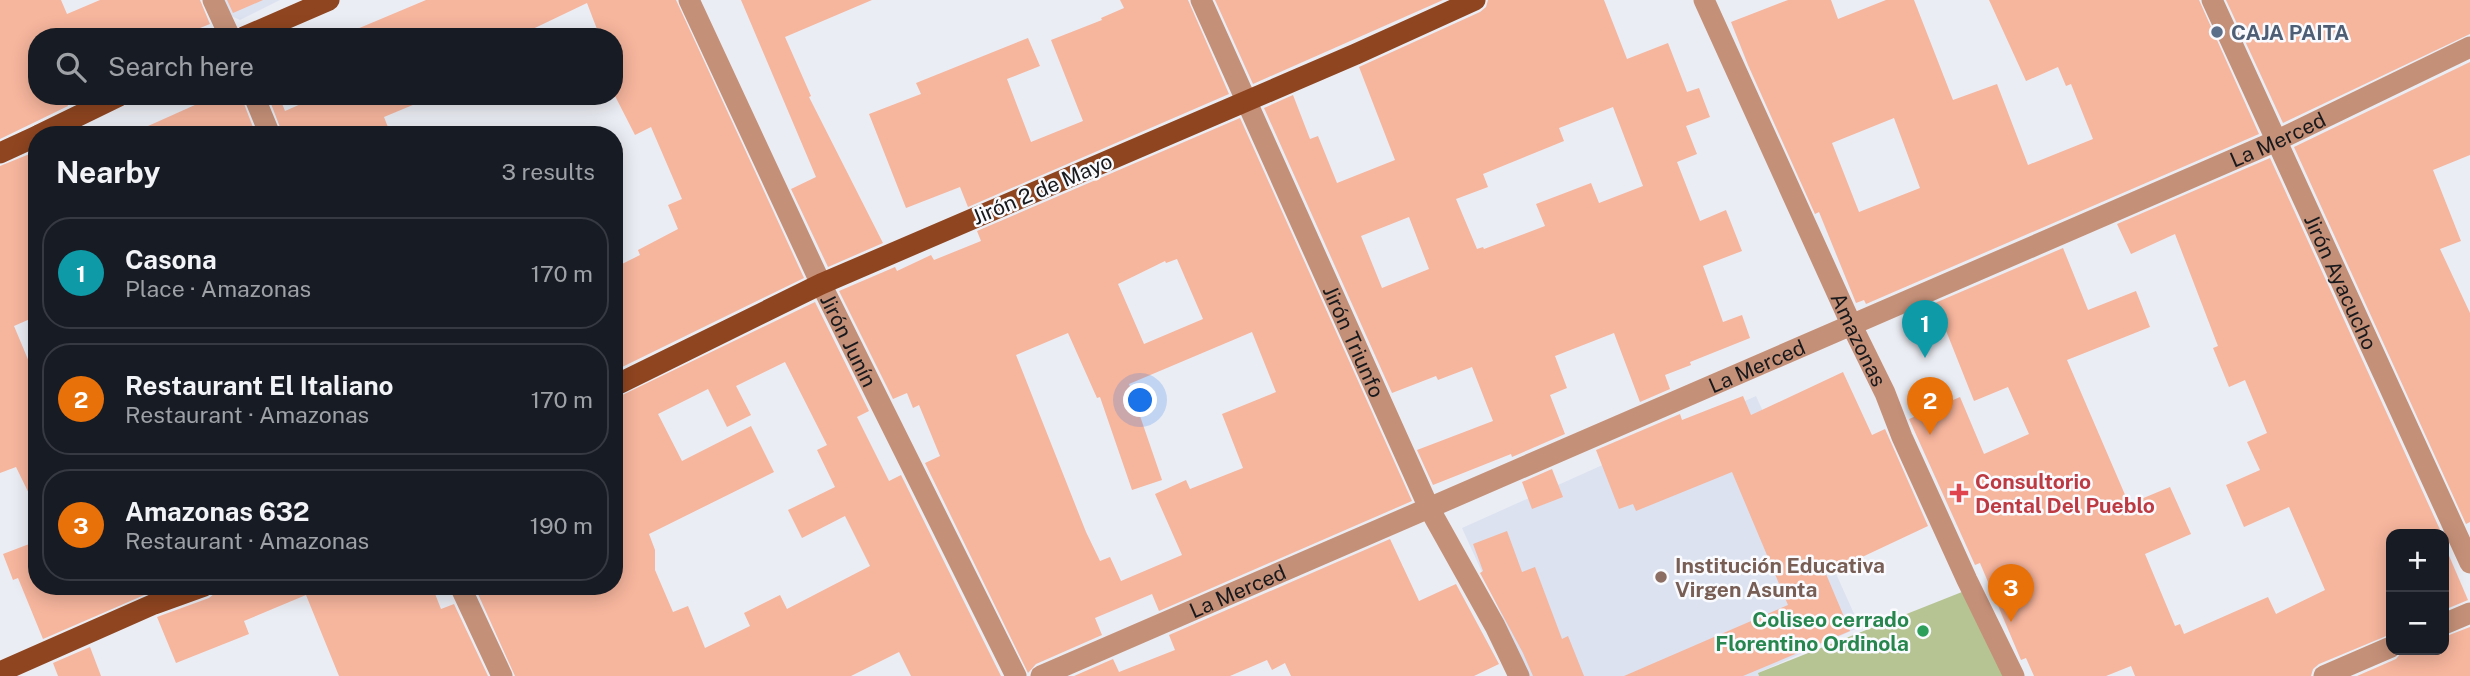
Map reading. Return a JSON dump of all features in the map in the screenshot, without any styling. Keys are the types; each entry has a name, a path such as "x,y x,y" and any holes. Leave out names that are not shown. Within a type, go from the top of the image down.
{"main road":[{"path":"265,28 329,0"},
{"name":"Jirón 2 de Mayo","path":"623,382 821,284 1356,54 1475,0"},
{"path":"57,126 100,105"},
{"path":"0,153 28,140"},
{"path":"0,672 179,595"}],"street":[{"path":"213,0 226,28"},
{"name":"Jirón Junín","path":"689,0 821,284 1016,676"},
{"name":"Jirón Triunfo","path":"1201,0 1429,508 1495,626 1519,676"},
{"name":"Amazonas","path":"1704,0 1885,393 1902,437 1967,580 2014,676"},
{"name":"Jirón Ayacucho","path":"2212,0 2470,563"},
{"name":"La Merced","path":"1041,676 2276,141 2470,47"},
{"path":"258,105 266,126"},
{"path":"464,595 502,676"},
{"path":"2449,622 2470,613"},
{"path":"2324,676 2386,649"}],"shaded area":[{"path":"218,0 280,0 240,20 225,13"},
{"name":"Institución Educativa Virgen Asunta","path":"1756,396 1860,627 1758,673 1759,676 1529,676 1462,528"}],"green space":[{"name":"Coliseo cerrado Florentino Ordinola","path":"1967,590 2004,676 1759,676 1758,673"}],"building":[{"path":"0,0 61,0 67,14 100,0 200,0 210,24 200,28 28,28 28,105 68,106 0,139"},
{"path":"227,0 263,0 233,13"},
{"path":"426,0 676,0 804,278 623,367 623,264 640,255 638,250 678,229 668,205 682,199 651,127 635,135 620,105 623,105 623,28 597,28 587,3 535,28 359,28"},
{"path":"741,0 872,0 785,37 811,96 809,97 883,243 828,267 791,189 816,177"},
{"path":"1120,0 1188,0 1229,94 968,207 960,187 906,208 869,114 921,94 916,83 1028,38 1040,66 1007,79 1031,142 1083,121 1051,40 1102,20 1101,18 1124,8"},
{"path":"1215,0 1443,0 1253,84"},
{"path":"1488,0 1604,0 1627,59 1668,43 1687,92 1699,88 1710,117 1686,126 1697,154 1677,162 1700,221 1726,210 1742,251 1703,266 1723,322 1742,315 1750,338 1665,375 1670,389 1640,402 1614,333 1555,356 1567,388 1550,395 1565,434 1512,457 1511,454 1433,485 1417,450 1493,421 1472,367 1438,380 1436,376 1392,393 1264,108 1293,95 1310,139 1318,136 1337,183 1395,160 1359,67 1486,7","holes":["1613,107 1643,186 1599,203 1591,183 1536,204 1545,226 1484,249 1477,249 1456,199 1488,187 1483,174 1564,141 1559,128","1409,217 1429,269 1382,288 1361,236"]},
{"path":"1788,0 1831,0 1838,19 1886,0 1914,0 1953,100 1997,84 2028,165 2093,139 2071,84 2066,86 2058,67 2026,81 1989,0 2199,0 2259,134 1866,304 1864,300 1856,303 1819,212 1815,214 1731,22","holes":["1894,118 1920,188 1859,212 1832,143"]},
{"path":"2226,0 2470,0 2470,34 2283,123"},
{"path":"2470,62 2470,155 2433,170 2461,241 2440,249 2470,313 2470,522 2466,524 2294,147"},
{"path":"195,105 244,105 253,126 148,126"},
{"path":"271,105 283,105 285,111 299,105 413,105 384,117 388,126 280,126"},
{"path":"1240,118 1412,501 1159,611 1152,594 1095,618 1102,635 1036,664 1028,673 925,463 940,456 919,405 913,408 907,393 893,399 839,291 895,267 897,271 931,255 934,260 981,241 977,231","holes":["1177,259 1203,319 1144,344 1118,284 1165,261 1166,263","1252,332 1276,392 1222,414 1243,468 1190,489 1186,480 1155,494 1182,555 1121,581 1110,557 1100,561 1086,532 1016,355 1068,333 1097,398 1100,397 1132,490 1162,480 1129,384"]},
{"path":"28,155 28,320 14,326 28,359 28,492 16,467 0,473 0,166"},
{"path":"2270,158 2440,529 2386,529 2386,636 2319,664 2313,669 2311,676 2135,676 2131,666 2106,676 2034,676 2026,658 2021,660 1980,563 1975,565 1909,419 1960,397 1984,454 2029,434 2008,387 1974,401 1935,303 2063,248 2088,310 2136,291 2150,327 2067,360 2129,504 2170,487 2191,534 2145,554 2175,626 2180,624 2184,634 2268,597 2276,614 2325,590 2289,507 2244,527 2226,485 2260,470 2247,442 2267,433 2245,380 2229,387 2213,348 2218,346 2175,234 2131,254 2117,224"},
{"path":"815,302 869,411 857,417 889,481 901,475 1001,676 911,676 899,652 851,676 515,676 478,595 623,595 623,395","holes":["785,362 827,445 817,450 835,487 788,510 802,538 845,516 870,566 787,609 780,595 744,613 750,626 705,648 688,606 673,612 655,570 655,550 649,534 774,472 751,426 682,461 658,414 708,389 727,427 751,415 736,386"]},
{"path":"1843,372 1872,435 1885,429 1928,526 1826,574 1850,631 1743,676 1624,676 1788,605 1732,472 1636,511 1633,504 1619,509 1596,450 1680,414 1682,420 1743,396 1751,415"},
{"path":"1552,469 1563,497 1532,509 1522,482"},
{"path":"1507,531 1522,572 1535,567 1562,639 1568,636 1584,676 1533,676 1480,573 1483,571 1473,544"},
{"path":"1390,539 1419,601 1456,584 1499,664 1474,676 1291,676 1285,663 1272,670 1267,660 1230,676 1074,676 1113,659 1119,672 1175,650 1169,635"},
{"path":"28,544 28,595 144,595 43,639 18,578 13,580 3,554"},
{"path":"2449,556 2468,600 2449,608"},
{"path":"213,595 306,595 244,621 249,634 176,663 157,617"},
{"path":"306,595 436,595 441,609 454,604 488,676 339,676"},
{"path":"2470,627 2470,676 2357,676 2400,655 2449,655 2449,635"},
{"path":"90,647 101,676 58,676 53,663"}],"place":[{"name":"CAJA PAITA","path":"2217,32"},
{"name":"Casona","path":"1925,358"},
{"name":"Restaurant El Italiano","path":"1930,435"},
{"name":"Consultorio Dental Del Pueblo","path":"1959,493"},
{"name":"Institución Educativa Virgen Asunta","path":"1661,577"},
{"name":"Amazonas 632","path":"2011,622"},
{"name":"Coliseo cerrado Florentino Ordinola","path":"1923,631"}]}
